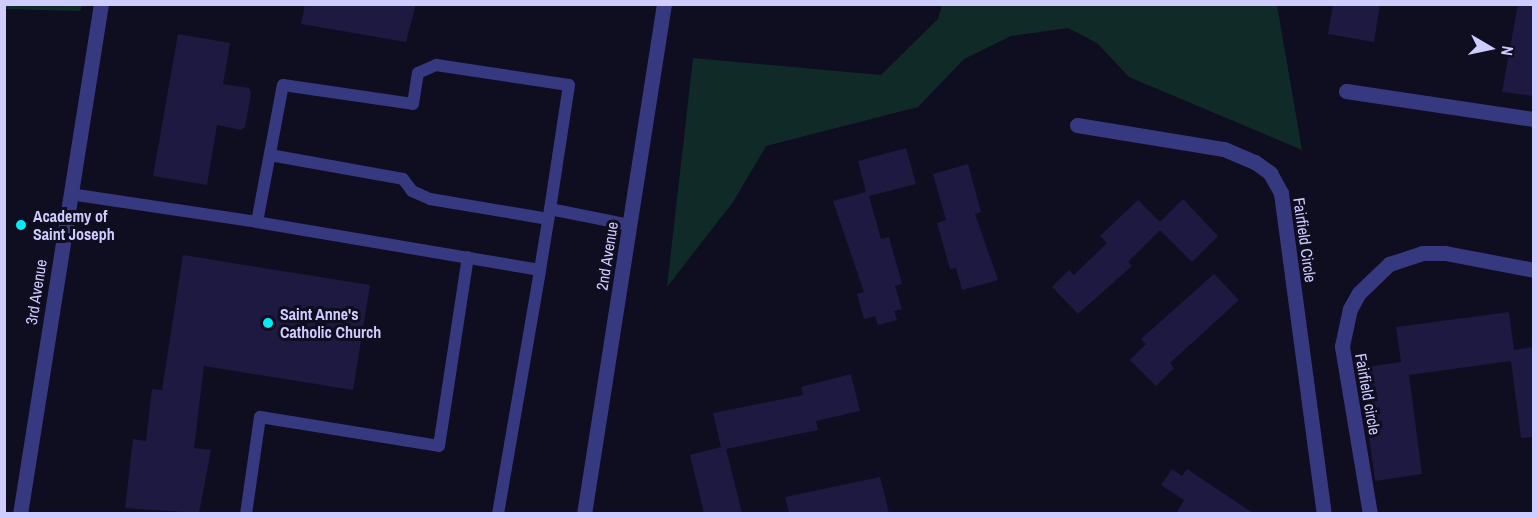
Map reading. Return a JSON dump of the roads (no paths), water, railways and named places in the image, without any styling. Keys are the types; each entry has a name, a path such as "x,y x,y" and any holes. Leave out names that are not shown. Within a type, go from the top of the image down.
{"street":[{"name":"3rd Avenue","path":"21,513 101,4"},
{"name":"2nd Avenue","path":"584,513 664,4"},
{"path":"1347,90 1533,119"},
{"name":"Fairfield Circle","path":"1077,125 1231,151 1270,174 1281,194 1324,513"},
{"name":"Fairfield circle","path":"1370,513 1342,346 1350,309 1359,293 1389,264 1422,253 1445,253 1533,270"}],"lane":[{"path":"256,222 283,85 413,104 418,73 436,65 569,85 498,513"},
{"path":"270,154 403,179 412,191 430,199 630,225"},
{"path":"70,194 256,222 540,270"},
{"path":"246,513 260,417 439,446 468,257"}],"place":[{"name":"Academy of Saint Joseph","path":"21,225"},
{"name":"Saint Anne's Catholic Church","path":"268,323"}]}
